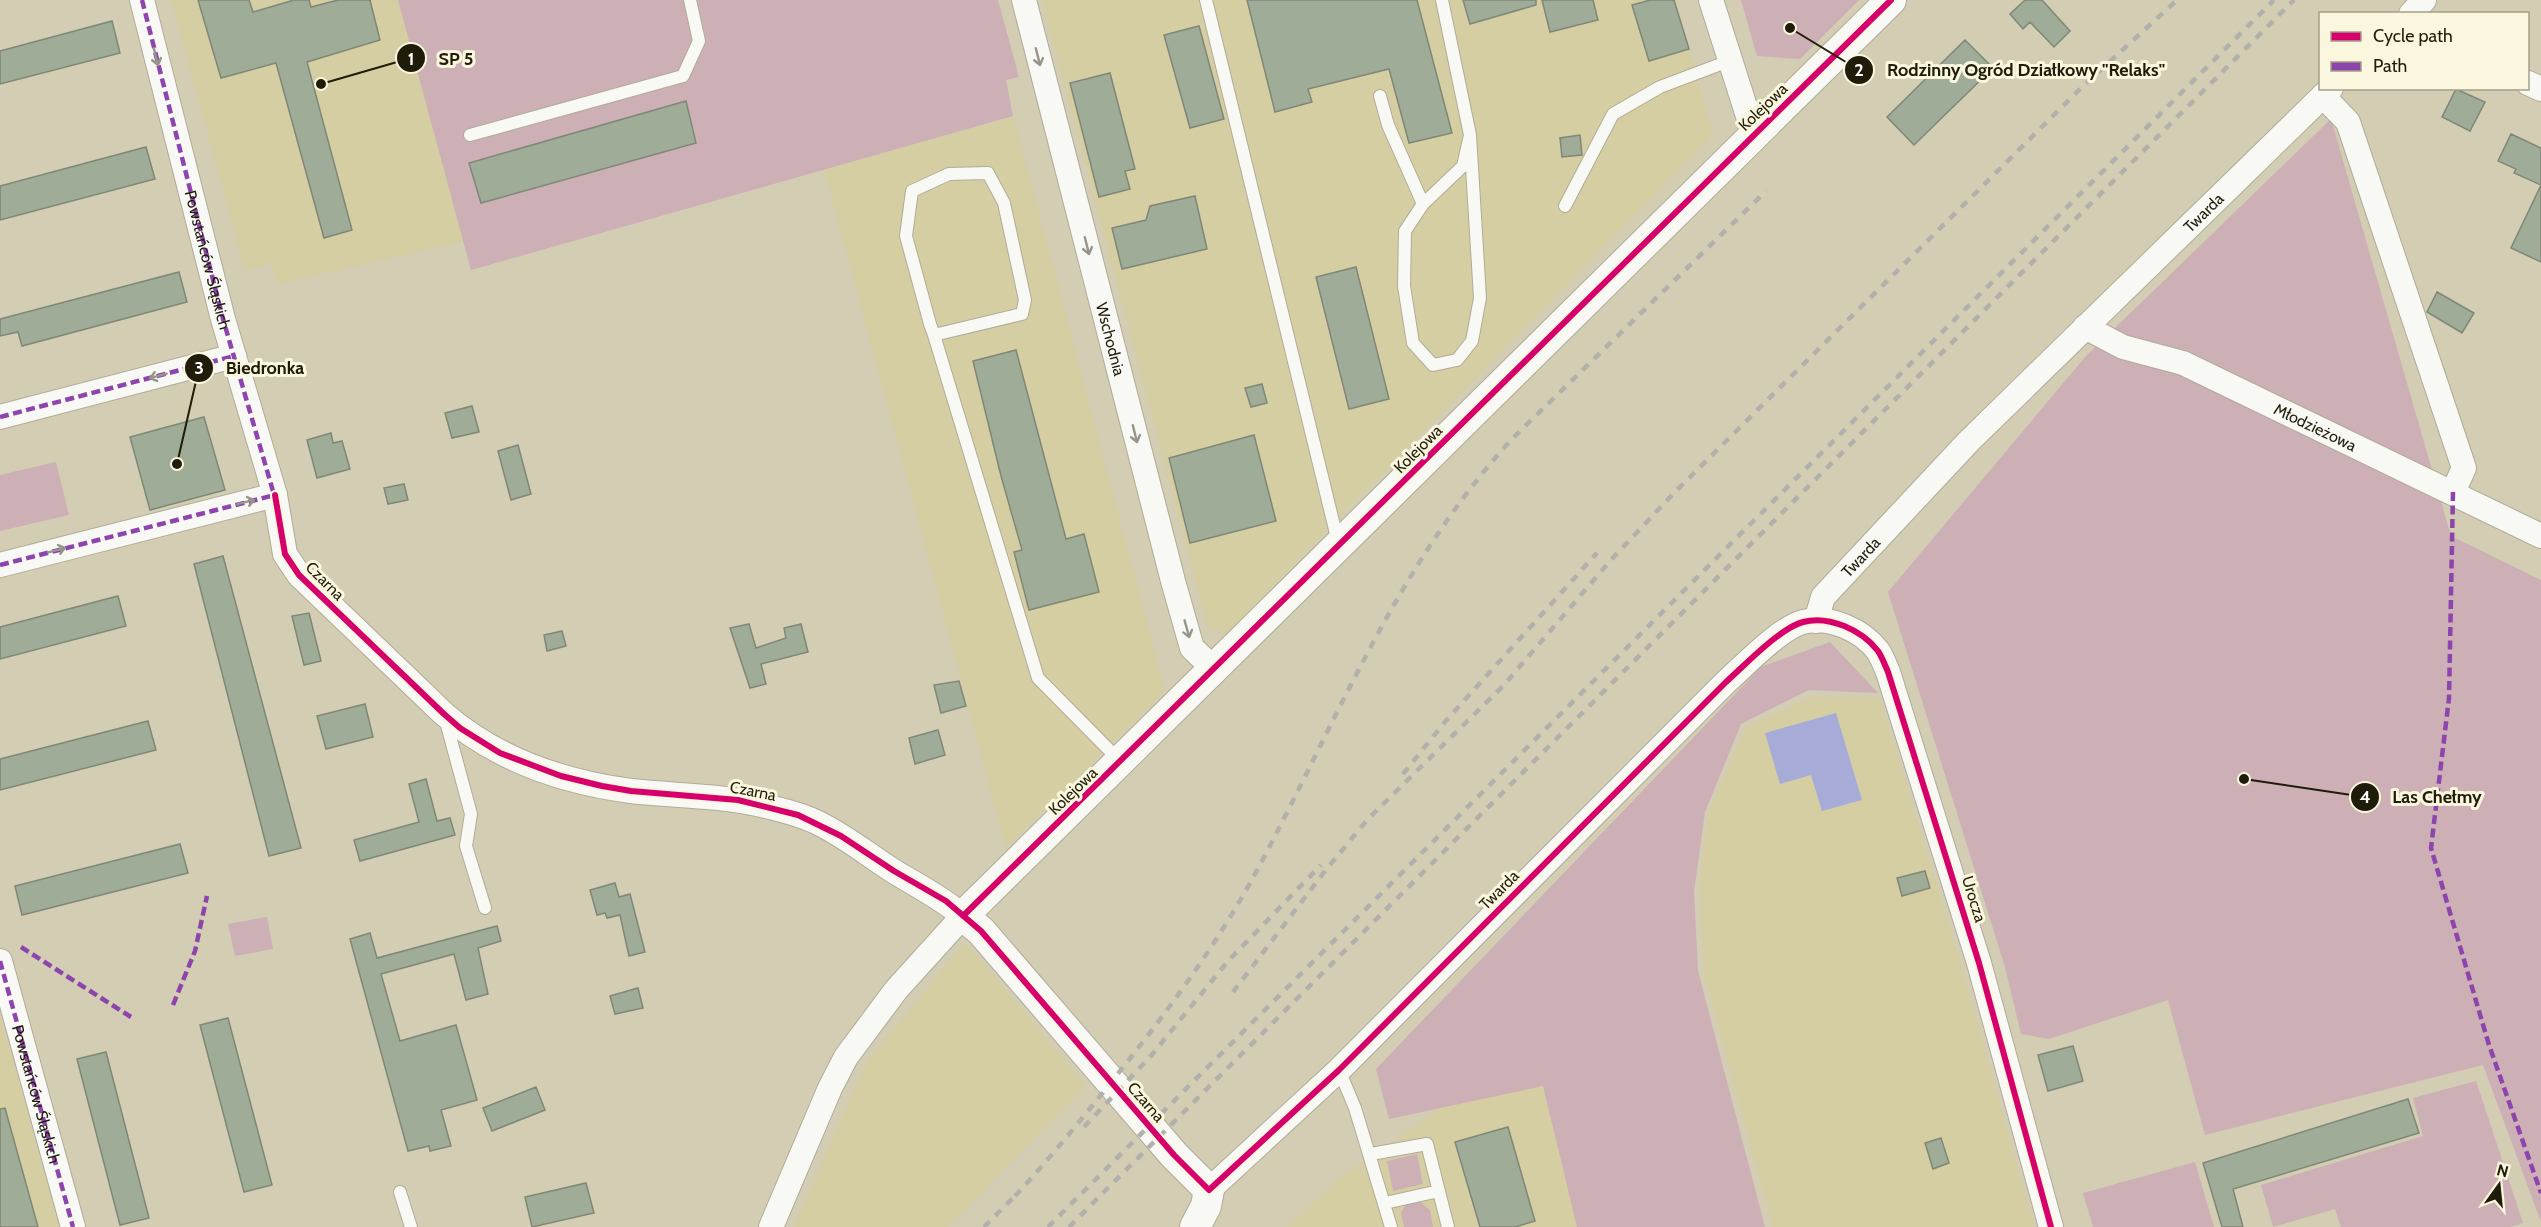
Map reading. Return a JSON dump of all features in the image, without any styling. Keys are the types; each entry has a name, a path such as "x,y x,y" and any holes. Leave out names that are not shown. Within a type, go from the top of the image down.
{"street":[{"name":"Powstańców Śląskich","path":"142,0 234,356"},
{"name":"Wschodnia","path":"1024,0 1173,581 1192,648 1213,668"},
{"path":"1711,0 1748,116 1760,128"},
{"name":"Kolejowa","path":"771,1227 846,1057 896,990 963,916 1892,0"},
{"path":"2413,12 2424,0"},
{"path":"2327,92 2348,122 2464,468 2453,492"},
{"name":"Twarda","path":"1202,1216 1339,1070 1725,682 1793,627 1803,622 1816,621 1823,597 1969,441 2327,92"},
{"name":"Młodzieżowa","path":"2085,327 2123,346 2183,363 2541,536"},
{"path":"0,417 234,356"},
{"name":"Czarna","path":"234,356 275,495 285,554 299,575 444,714 460,728 500,753 561,776 631,791 738,800 798,815 841,836 894,871 946,901 981,931 1174,1155 1202,1216"},
{"path":"0,565 275,495"},
{"name":"Urocza","path":"1816,621 1834,623 1859,634 1878,652 1888,672 1979,963 2051,1227"},
{"name":"Powstańców Śląskich","path":"0,961 73,1227"}],"lane":[{"path":"470,135 683,75 699,41 690,0"},
{"path":"1206,0 1339,546"},
{"path":"1442,0 1470,135 1467,166 1480,298 1472,341 1457,360 1433,364 1413,343 1404,286 1405,231 1423,204 1467,166"},
{"path":"1565,206 1613,114 1660,87 1729,60"},
{"path":"1380,96 1388,125 1423,204"},
{"path":"934,335 1022,314 1025,300 1004,203 987,173 949,174 912,191 906,236 934,335 1038,678 1121,762"},
{"path":"444,714 471,814 466,846 485,908"},
{"path":"1339,1070 1371,1154 1391,1227"},
{"path":"1371,1154 1427,1144 1448,1227"},
{"path":"1385,1203 1439,1191"},
{"path":"400,1192 411,1227"}],"shaded area":[{"path":"171,0 398,0 465,241 278,284 272,263 245,270"},
{"path":"398,0 998,0 1019,77 1006,80 1013,116 471,270"},
{"path":"1042,0 1676,0 1713,135 1226,634 1208,628"},
{"path":"1741,0 1859,0 1800,59 1757,56"},
{"path":"1014,117 1165,691 1006,848 824,169"},
{"path":"2331,119 2451,536 2541,580 2541,1222 2483,1065 2205,1135 2168,1000 2049,1039 2021,1034 2005,967 1888,592 2086,356"},
{"path":"56,462 69,515 0,531 0,475"},
{"path":"1830,642 1878,693 1809,690 1741,724 1705,812 1694,892 1698,971 1765,1227 1577,1227 1543,1086 1389,1119 1376,1069 1761,667"},
{"path":"1815,697 1880,699 1962,968 2034,1227 1773,1227 1704,973 1700,884 1708,814 1747,726"},
{"path":"267,917 273,949 235,956 228,924"},
{"path":"965,942 1086,1086 948,1227 794,1227 866,1063"},
{"path":"0,1014 59,1227 0,1227"},
{"path":"1536,1042 1589,1227 1287,1227 1340,1178"},
{"path":"2476,1081 2523,1223 2510,1227 2341,1227 2335,1209 2273,1227 2261,1185 2423,1136 2413,1098"},
{"path":"1417,1154 1423,1184 1393,1191 1387,1161"},
{"path":"2195,1162 2214,1227 2093,1227 2083,1193"},
{"path":"1419,1201 1430,1210 1433,1227 1404,1227 1401,1213 1406,1204"}],"water":[{"path":"1836,713 1862,800 1822,811 1811,775 1780,784 1765,733"}],"building":[{"path":"198,0 249,0 253,12 294,0 309,0 311,7 338,0 370,0 380,40 307,62 352,230 324,238 276,63 221,78"},
{"path":"1247,0 1417,0 1452,133 1409,143 1389,69 1308,89 1312,102 1275,112"},
{"path":"1463,0 1536,0 1536,5 1470,24"},
{"path":"1542,0 1593,0 1598,20 1550,32"},
{"path":"1650,0 1674,0 1689,49 1649,61 1632,5"},
{"path":"2025,0 2042,0 2070,31 2054,47 2030,22 2023,29 2010,14"},
{"path":"112,21 120,53 0,84 0,51"},
{"path":"1199,26 1224,119 1190,128 1164,35"},
{"path":"1965,40 1993,68 1914,145 1887,117"},
{"path":"1110,73 1135,169 1125,171 1130,189 1099,197 1070,83"},
{"path":"2456,90 2485,102 2470,131 2442,117"},
{"path":"686,101 696,143 481,203 469,163"},
{"path":"2511,134 2541,148 2541,185 2514,173 2516,169 2498,161"},
{"path":"1580,135 1582,155 1562,157 1560,138"},
{"path":"146,147 155,179 0,220 0,186"},
{"path":"2541,185 2541,262 2511,248"},
{"path":"1195,196 1207,249 1122,269 1112,228 1146,220 1150,206"},
{"path":"1356,267 1389,399 1349,409 1316,277"},
{"path":"179,272 187,302 22,346 18,332 0,336 0,319"},
{"path":"2437,292 2474,313 2462,333 2427,312"},
{"path":"1016,350 1066,539 1084,534 1099,592 1029,610 1014,552 1022,550 973,361"},
{"path":"1262,384 1267,403 1251,407 1245,388"},
{"path":"472,406 479,432 452,438 445,413"},
{"path":"204,417 225,490 150,510 130,437"},
{"path":"331,433 333,443 342,441 350,469 317,478 307,440"},
{"path":"1254,435 1276,521 1190,543 1169,458"},
{"path":"518,445 531,494 511,500 498,451"},
{"path":"404,484 408,500 388,504 384,488"},
{"path":"223,556 301,848 269,856 194,564"},
{"path":"118,596 126,626 0,659 0,627"},
{"path":"309,613 321,661 304,665 292,616"},
{"path":"749,624 756,648 786,638 784,628 801,624 808,652 761,664 766,684 750,688 730,628"},
{"path":"562,631 566,646 547,651 544,635"},
{"path":"959,681 966,706 941,713 934,685"},
{"path":"365,704 373,737 326,749 317,716"},
{"path":"148,721 156,750 0,790 0,759"},
{"path":"938,730 945,755 915,764 909,738"},
{"path":"426,779 437,821 450,818 455,835 360,861 354,840 419,822 409,784"},
{"path":"180,844 188,873 22,915 15,886"},
{"path":"1925,871 1930,888 1902,896 1897,878"},
{"path":"615,883 619,897 630,894 645,952 629,956 620,915 607,918 605,913 597,915 590,890"},
{"path":"497,926 501,941 478,948 488,994 466,1000 454,954 381,974 400,1041 456,1025 477,1100 441,1110 451,1146 430,1151 429,1146 408,1151 350,939 370,933 377,958"},
{"path":"638,988 643,1008 615,1014 610,996"},
{"path":"228,1018 272,1185 244,1192 200,1025"},
{"path":"2073,1046 2083,1081 2048,1091 2038,1055"},
{"path":"106,1052 149,1218 120,1225 77,1059"},
{"path":"536,1087 545,1110 492,1131 483,1108"},
{"path":"2408,1099 2419,1133 2233,1189 2243,1227 2222,1227 2203,1163"},
{"path":"5,1108 38,1227 0,1227 0,1109"},
{"path":"1508,1127 1535,1221 1515,1227 1480,1227 1455,1142"},
{"path":"1941,1138 1949,1163 1933,1169 1925,1143"},
{"path":"586,1183 594,1213 532,1227 525,1197"}],"railway":[{"path":"1233,992 1325,871 1368,819 1504,685 1610,561 1673,494 2081,88 2177,0"},
{"path":"1048,1227 2274,0"},
{"path":"1069,1227 2294,0"},
{"path":"1015,1196 1071,1132 1141,1044 1221,932 1280,827 1338,710 1400,595 1434,540 1472,487 1514,437 1766,191"},
{"path":"1403,774 1444,723 1597,553"},
{"path":"1084,1127 1150,1057 1228,961 1321,865"},
{"path":"984,1227 1020,1191"}],"marked path":[{"path":"142,0 223,319 275,498"},
{"path":"0,417 234,356"},
{"path":"2453,492 2449,698 2431,848 2489,1045 2541,1193"},
{"path":"0,565 275,495"},
{"path":"173,1005 195,951 207,896"},
{"path":"21,947 131,1017"},
{"path":"0,961 73,1227"}],"cycle path":[{"path":"963,916 1891,0"},
{"path":"275,495 285,554 299,575 460,728 500,753 561,776 631,791 738,800 798,815 841,836 894,871 946,901 981,931 1174,1155 1209,1190"},
{"path":"1209,1190 1339,1070 1726,682 1773,639 1794,626 1813,620 1844,626 1863,637 1878,651 1888,672 1979,963 2051,1227"}],"place":[{"name":"Rodzinny Ogród Działkowy \"Relaks\"","path":"1790,28"},
{"name":"SP 5","path":"321,84"},
{"name":"Biedronka","path":"177,464"},
{"name":"Las Chełmy","path":"2244,779"}]}
